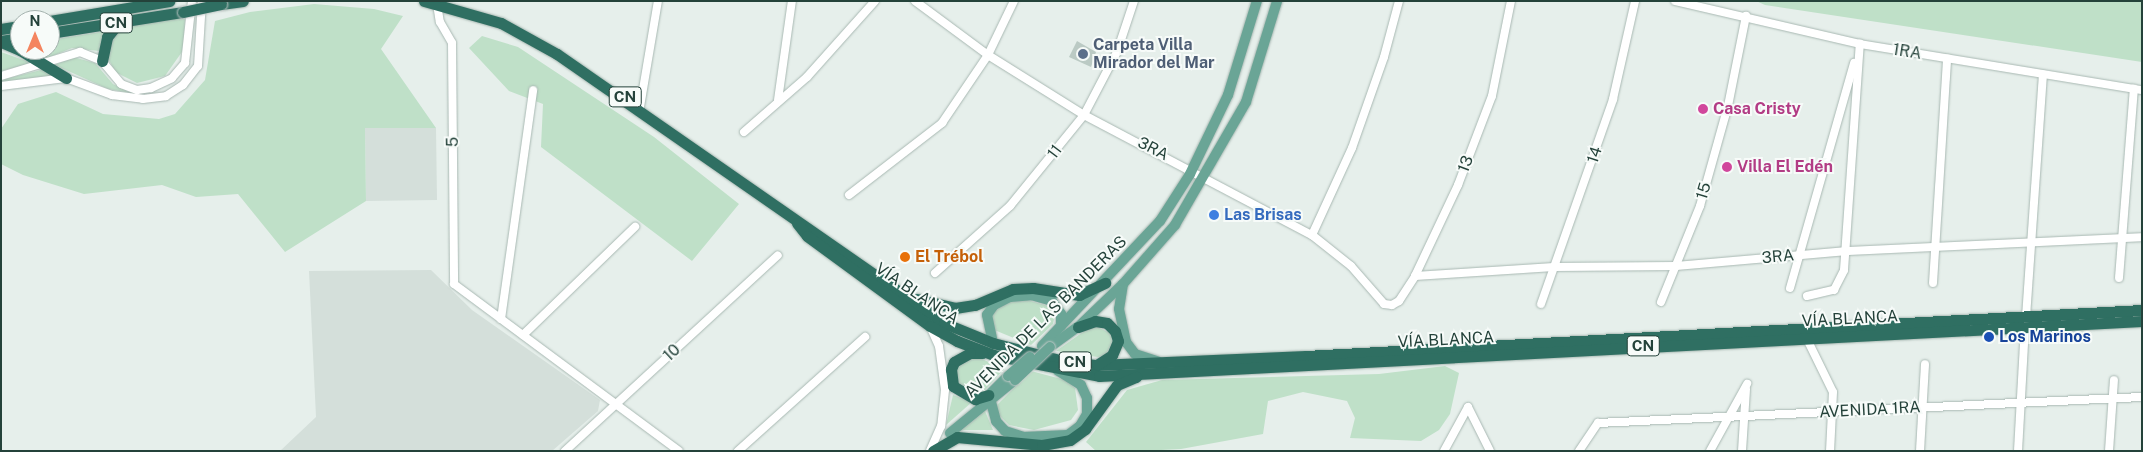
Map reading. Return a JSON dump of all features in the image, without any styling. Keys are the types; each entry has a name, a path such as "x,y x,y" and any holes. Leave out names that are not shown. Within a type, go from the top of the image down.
{"highway":[{"path":"66,18 123,1"},
{"name":"CN","path":"60,19 169,1"},
{"name":"CN","path":"60,31 243,1"},
{"name":"VÍA BLANCA","path":"424,1 434,2 501,23 532,38 640,108 796,222 812,229 898,292 944,323 990,348 1096,365 2026,322 2142,320"},
{"path":"102,61 107,37 119,22"},
{"path":"37,60 66,78"},
{"name":"VÍA BLANCA","path":"796,222 807,236 930,326 1057,370 1099,376 1806,337 2026,322 2142,310"},
{"path":"898,292 932,305 955,308 975,305 1012,289 1033,288 1080,295 1105,283"},
{"path":"1078,327 1095,321 1107,323 1115,331 1118,341 1112,355 1096,365"},
{"path":"990,348 960,356 951,369 952,386 964,395 975,399 990,398"},
{"path":"932,451 957,437 1042,444 1070,440 1086,429 1117,385 1144,374"}],"main road":[{"name":"AVENIDA DE LAS BANDERAS","path":"950,433 1046,346 1061,326 1105,283 1160,221 1193,169 1228,95 1257,1"},
{"name":"AVENIDA DE LAS BANDERAS","path":"1046,346 1078,327 1123,284 1175,225 1206,176 1246,102 1276,1"},
{"path":"1123,284 1118,310 1126,342 1135,354 1159,362"},
{"path":"990,348 987,315 994,305 1010,297 1031,295 1052,301 1061,314 1061,326"},
{"path":"990,398 996,421 1005,431 1022,437 1068,435 1080,426 1087,414 1087,398 1081,385 1057,370"}],"street":[{"path":"1,76 44,64 73,52 102,61 113,78 131,89 151,88 172,78 186,63 192,1"},
{"path":"1,86 66,78 95,91 131,99 156,98 176,91 198,66 202,1"},
{"path":"640,108 658,1"},
{"path":"778,100 792,1"},
{"path":"744,132 832,52 875,1"},
{"name":"3RA","path":"915,1 988,55 1084,115 1193,169 1312,235 1351,266 1384,304"},
{"path":"850,196 942,124 988,55 1014,1"},
{"name":"11","path":"935,273 1010,206 1084,115 1117,52 1134,1"},
{"path":"1312,235 1352,148 1384,57 1399,1"},
{"name":"13","path":"1384,304 1399,301 1414,276 1458,185 1492,96 1511,1"},
{"name":"14","path":"1541,304 1613,99 1635,1"},
{"name":"1RA","path":"1675,1 1860,44 2138,89"},
{"name":"5","path":"434,2 440,22 452,43 454,284 501,319"},
{"name":"15","path":"1661,302 1700,206 1728,106 1746,16"},
{"path":"1807,296 1834,290 1844,270 1847,251 1860,44"},
{"path":"1790,288 1860,44"},
{"path":"1933,283 1947,58"},
{"path":"2018,451 2030,243 2043,75"},
{"path":"2119,278 2138,89"},
{"path":"533,90 501,319 679,451"},
{"path":"523,335 635,227"},
{"name":"3RA","path":"1414,276 1554,267 1676,266 1847,251 2142,237"},
{"name":"10","path":"565,451 778,255"},
{"path":"930,326 939,346 945,390 941,426 932,451"},
{"path":"738,451 865,336"},
{"path":"1806,337 1833,392 1830,451"},
{"path":"1920,451 1925,364"},
{"path":"2109,451 2114,380"},
{"path":"1710,451 1747,384 1742,451"},
{"name":"AVENIDA 1RA","path":"1579,451 1598,423 1727,420 2021,401 2142,397"},
{"path":"1444,451 1468,407 1490,451"},
{"name":"AVENIDA DE LAS BANDERAS","path":"932,451 950,433"}],"shaded area":[{"path":"365,128 436,128 437,200 366,201"},
{"path":"431,270 472,310 600,400 598,411 552,451 280,451 316,417 309,271"}],"green space":[{"path":"1756,1 2142,1 2142,62 1765,5"},
{"path":"314,4 374,9 403,16 381,49 436,128 365,128 366,201 285,252 238,194 196,197 162,185 84,194 23,175 1,164 1,129 18,104 56,92 103,114 159,119 175,114 205,80 215,21 250,12"},
{"path":"185,16 184,49 165,76 137,83 115,72 107,56 108,46 120,28"},
{"path":"107,31 99,51 72,48 60,53 60,38"},
{"path":"482,36 518,47 654,137 739,204 692,261 541,147 543,104 509,91 469,48"},
{"path":"1,52 10,55 10,60 24,60 32,63 1,71"},
{"path":"73,57 95,63 113,84 131,93 108,89 55,65"},
{"path":"45,69 57,76 1,84 1,80"},
{"path":"1027,300 1052,307 1055,314 1053,324 1031,345 992,329 990,319 996,309 1009,301"},
{"path":"1093,325 1110,333 1112,342 1106,355 1098,357 1056,351"},
{"path":"969,358 982,359 1004,369 985,390 966,391 958,385 955,368"},
{"path":"1445,366 1459,373 1450,414 1439,430 1421,441 1350,438 1355,418 1347,401 1303,392 1268,401 1263,434 1181,449 1141,451 1096,451 1086,442 1127,390 1162,380 1379,374"},
{"path":"1031,371 1065,380 1075,388 1078,410 1071,420 1034,430 1009,425 1000,416 996,406"},
{"path":"953,395 972,402 946,425"},
{"path":"985,411 993,430 962,430"}],"building":[{"name":"Carpeta Villa Mirador del Mar","path":"1077,41 1096,52 1091,67 1069,57"}],"place":[{"name":"Carpeta Villa Mirador del Mar","path":"1083,54"},
{"name":"Casa Cristy","path":"1703,109"},
{"name":"Villa El Edén","path":"1727,167"},
{"name":"Las Brisas","path":"1214,215"},
{"name":"El Trébol","path":"905,257"},
{"name":"Los Marinos","path":"1989,337"}]}
